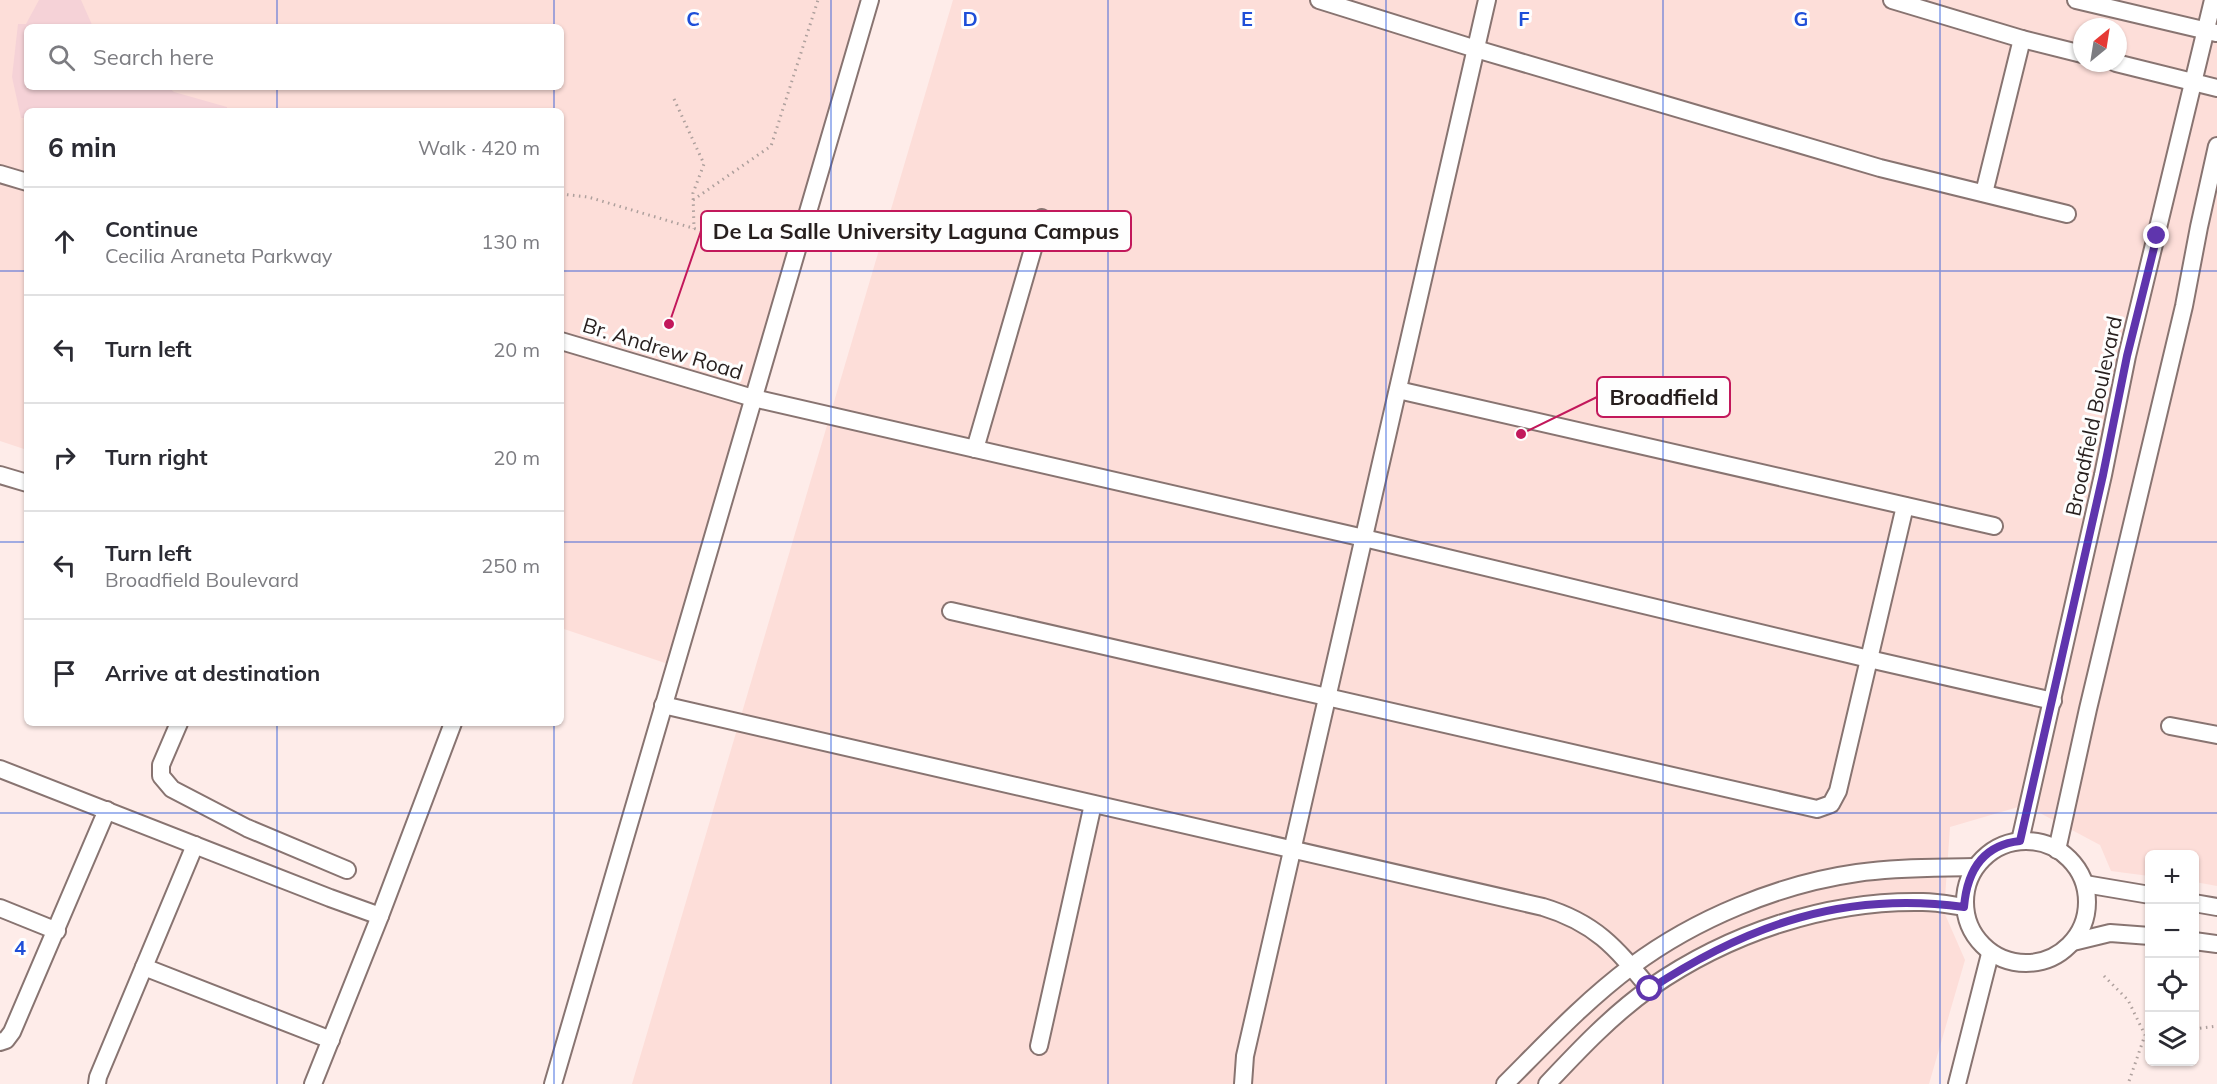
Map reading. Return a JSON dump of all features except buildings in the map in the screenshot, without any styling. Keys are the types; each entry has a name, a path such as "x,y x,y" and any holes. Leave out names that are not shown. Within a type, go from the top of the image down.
{"street":[{"path":"553,1084 870,0"},
{"path":"1319,0 1476,49 1880,168 2067,214"},
{"path":"1243,1084 1245,1056 1487,0"},
{"path":"1892,0 2073,52"},
{"path":"2076,0 2212,32"},
{"name":"Broadfield Boulevard","path":"2020,841 2103,475 2127,356 2194,83 2212,32 2213,0"},
{"path":"1984,194 2022,39"},
{"path":"2127,66 2217,88"},
{"path":"2057,850 2184,306 2217,146"},
{"path":"0,174 24,181"},
{"path":"975,449 1042,218"},
{"name":"Br. Andrew Road","path":"564,342 753,398 1364,538 2053,701"},
{"path":"1398,390 1994,526"},
{"path":"0,475 24,482"},
{"path":"951,611 1817,809 1831,804 1838,791 1905,506"},
{"path":"663,705 1543,907 1566,914 1590,926 1611,943 1650,989"},
{"path":"178,726 161,765 161,776 172,789 246,828 347,870"},
{"path":"312,1084 380,916 452,726"},
{"path":"2170,726 2217,735"},
{"path":"0,769 380,916"},
{"path":"1039,1046 1093,804"},
{"path":"0,1042 6,1040 12,1032 107,810"},
{"path":"2031,840 2057,850 2077,867 2085,884 2088,904 2085,925 2073,942 2057,956 2038,963 2017,963 1990,954 1969,927 1964,907 1966,886 1975,867 1990,851 2009,842 2031,840"},
{"path":"97,1084 195,845"},
{"path":"1505,1084 1567,1022 1631,966 1703,923 1781,892 1854,873 1878,870 1975,867"},
{"path":"2085,884 2145,894"},
{"path":"1547,1084 1607,1024 1650,989 1720,948 1793,919 1820,912 1880,902 1926,902 1964,907"},
{"path":"2199,904 2217,907"},
{"path":"0,908 57,931"},
{"path":"2073,942 2110,933 2145,936"},
{"path":"2199,942 2217,944"},
{"path":"1957,1084 1990,954"},
{"path":"144,967 331,1040"}],"path":[{"path":"693,200 771,146 818,0"},
{"path":"674,99 704,164 693,193 694,229"},
{"path":"564,194 588,197 750,245 796,249"},
{"path":"2104,976 2128,1000 2145,1035 2128,1084"},
{"path":"2199,1028 2217,1026"}],"shaded area":[{"path":"0,0 872,0 753,398 683,669 564,629 564,108 24,108 24,449 0,441"},
{"path":"953,0 2217,0 2217,886 2199,883 2199,850 2145,850 2145,875 2111,871 2100,845 2025,805 1950,827 1944,912 1965,960 1929,1084 632,1084"}],"place":[{"name":"De La Salle University Laguna Campus","path":"669,324"},
{"name":"Broadfield","path":"1521,434"}],"route":[{"path":"1650,989 1720,948 1793,919 1848,906 1880,902 1926,902 1964,907 1966,886 1975,867 1990,851 2009,842 2020,841 2103,475 2127,356 2157,236"}]}
